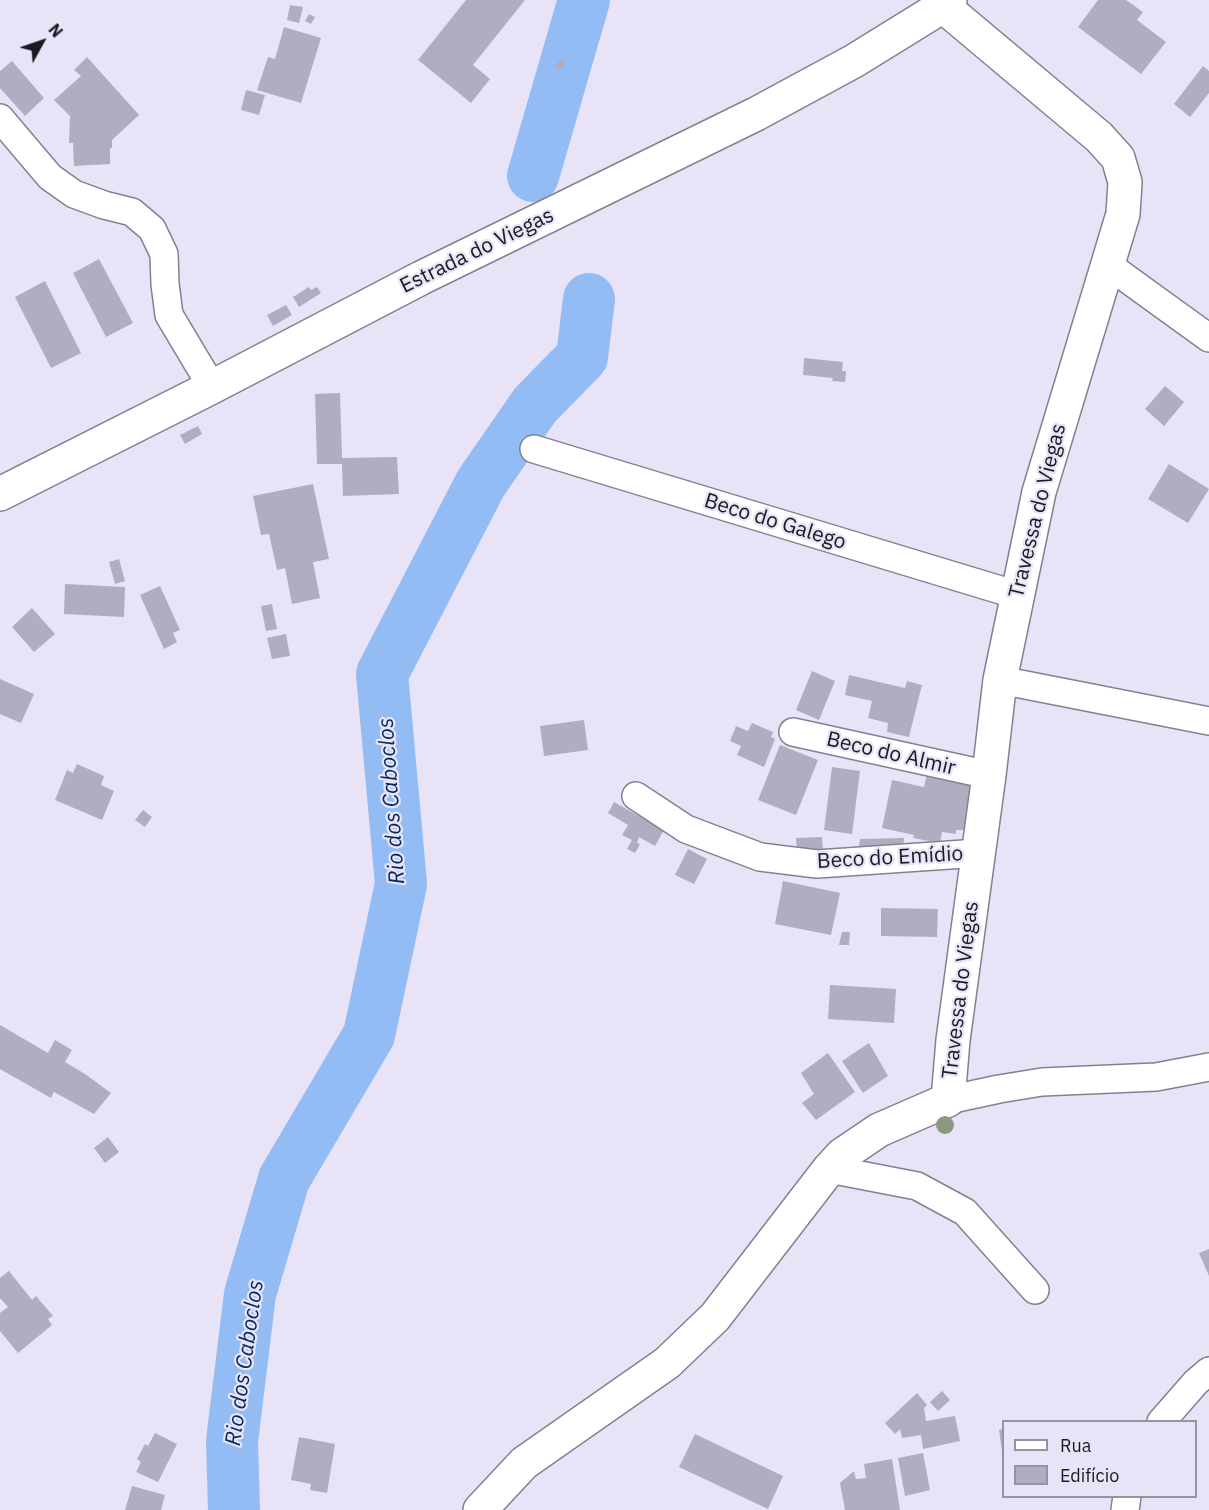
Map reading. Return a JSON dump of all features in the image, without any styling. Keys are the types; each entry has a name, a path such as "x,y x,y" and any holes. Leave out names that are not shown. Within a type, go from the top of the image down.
{"street":[{"name":"Travessa do Viegas","path":"946,3 1099,137 1118,158 1125,182 1123,214 1039,492 1000,680 953,1040 948,1100"},
{"name":"Estrada do Viegas","path":"0,494 421,278 756,114 854,61 946,3"},
{"path":"0,118 50,177 74,194 132,212 152,229 164,254 169,315 212,387"},
{"path":"1107,265 1209,338"},
{"name":"Beco do Galego","path":"534,448 1017,595"},
{"path":"1000,680 1209,721"},
{"name":"Beco do Almir","path":"793,732 989,775"},
{"name":"Beco do Emídio","path":"636,796 686,829 760,857 817,864 979,853"},
{"path":"480,1510 525,1463 668,1363 715,1317 842,1155 879,1130 948,1100 999,1089 1042,1082 1156,1077 1209,1067"},
{"path":"830,1169 917,1186 965,1212 1035,1290"},
{"path":"1163,1420 1196,1382 1209,1371"}],"building":[{"path":"466,0 525,0 473,65 490,79 471,103 418,60"},
{"path":"1098,0 1126,0 1143,12 1137,20 1166,42 1141,74 1078,27"},
{"path":"290,5 303,7 299,23 287,20"},
{"path":"309,14 315,17 311,24 305,21"},
{"path":"284,27 321,38 301,103 257,90 268,57 275,59"},
{"path":"87,57 139,115 112,140 110,164 74,166 73,143 69,143 70,116 54,100 81,76 74,70"},
{"path":"561,59 566,64 558,71 554,66"},
{"path":"12,61 44,98 25,116 0,88 0,71"},
{"path":"1203,66 1209,71 1209,93 1190,117 1174,104"},
{"path":"246,90 265,95 259,115 241,110"},
{"path":"99,259 133,323 106,337 73,273"},
{"path":"45,281 81,353 51,368 15,297"},
{"path":"309,287 311,290 317,287 321,293 299,307 293,297"},
{"path":"286,305 292,315 273,326 267,315"},
{"path":"804,358 843,362 842,371 846,371 845,382 832,381 833,378 803,375"},
{"path":"1165,386 1184,402 1164,426 1145,409"},
{"path":"340,393 342,458 397,457 399,494 343,496 342,464 317,464 315,394"},
{"path":"198,426 202,434 185,444 180,435"},
{"path":"1169,464 1209,489 1188,523 1148,499"},
{"path":"313,484 329,559 313,562 320,598 292,604 285,568 277,570 269,534 261,535 253,496"},
{"path":"119,559 125,581 115,584 109,562"},
{"path":"65,584 125,587 124,617 64,614"},
{"path":"160,586 180,630 173,633 177,642 164,649 140,595"},
{"path":"272,604 277,629 266,631 261,606"},
{"path":"32,608 55,634 34,652 12,627"},
{"path":"286,634 290,656 272,659 267,638"},
{"path":"812,671 835,681 819,720 796,710"},
{"path":"849,675 905,688 907,681 922,685 909,737 887,732 888,723 868,718 872,701 845,695"},
{"path":"0,679 34,694 21,723 0,714"},
{"path":"584,720 588,750 544,756 540,726"},
{"path":"752,723 773,732 771,737 775,739 764,767 737,755 741,746 730,741 736,726 748,731"},
{"path":"780,745 818,760 796,815 758,800"},
{"path":"77,764 104,776 101,785 114,791 102,820 55,800 67,770 73,773"},
{"path":"832,767 860,771 852,834 824,830"},
{"path":"927,774 973,786 967,830 956,830 956,834 942,832 940,843 913,838 914,835 882,828 892,780 924,787"},
{"path":"614,802 664,830 655,846 639,837 637,843 640,844 635,853 627,849 632,840 622,835 628,825 608,813"},
{"path":"143,810 152,817 145,827 135,820"},
{"path":"822,837 823,853 797,854 796,838"},
{"path":"904,838 903,850 858,852 860,839"},
{"path":"688,849 707,859 694,884 675,875"},
{"path":"783,881 840,893 831,935 775,924"},
{"path":"881,908 938,909 937,937 881,936"},
{"path":"842,932 850,932 849,945 839,945"},
{"path":"830,985 896,989 894,1023 828,1019"},
{"path":"0,1025 48,1053 55,1040 72,1050 65,1062 111,1093 94,1114 54,1092 51,1098 0,1069"},
{"path":"869,1043 888,1076 863,1093 842,1061"},
{"path":"828,1053 855,1092 816,1120 802,1103 814,1094 801,1073"},
{"path":"108,1137 119,1152 105,1163 94,1148"},
{"path":"1209,1249 1209,1276 1199,1253"},
{"path":"9,1271 32,1300 36,1296 53,1316 48,1319 52,1325 18,1353 0,1331 0,1313 8,1307 0,1298 0,1278"},
{"path":"942,1391 950,1400 938,1411 930,1402"},
{"path":"917,1393 927,1405 924,1408 926,1421 955,1416 960,1441 923,1449 921,1435 902,1438 900,1429 895,1434 885,1423"},
{"path":"1002,1429 1002,1451 999,1430"},
{"path":"155,1433 177,1444 158,1482 136,1472 141,1462 137,1459 145,1444 148,1446"},
{"path":"695,1434 783,1476 768,1509 679,1467"},
{"path":"299,1437 335,1444 327,1493 310,1490 311,1484 291,1480"},
{"path":"923,1453 930,1490 905,1496 898,1458"},
{"path":"892,1459 900,1510 845,1510 840,1483 854,1471 856,1479 866,1478 864,1464"},
{"path":"132,1486 165,1495 161,1510 125,1510"}],"waterway":[{"name":"Rio dos Caboclos","path":"533,176 584,0"},
{"name":"Rio dos Caboclos","path":"234,1510 232,1441 250,1294 284,1179 369,1035 401,884 382,674 481,483 535,405 582,357 589,299"}]}
